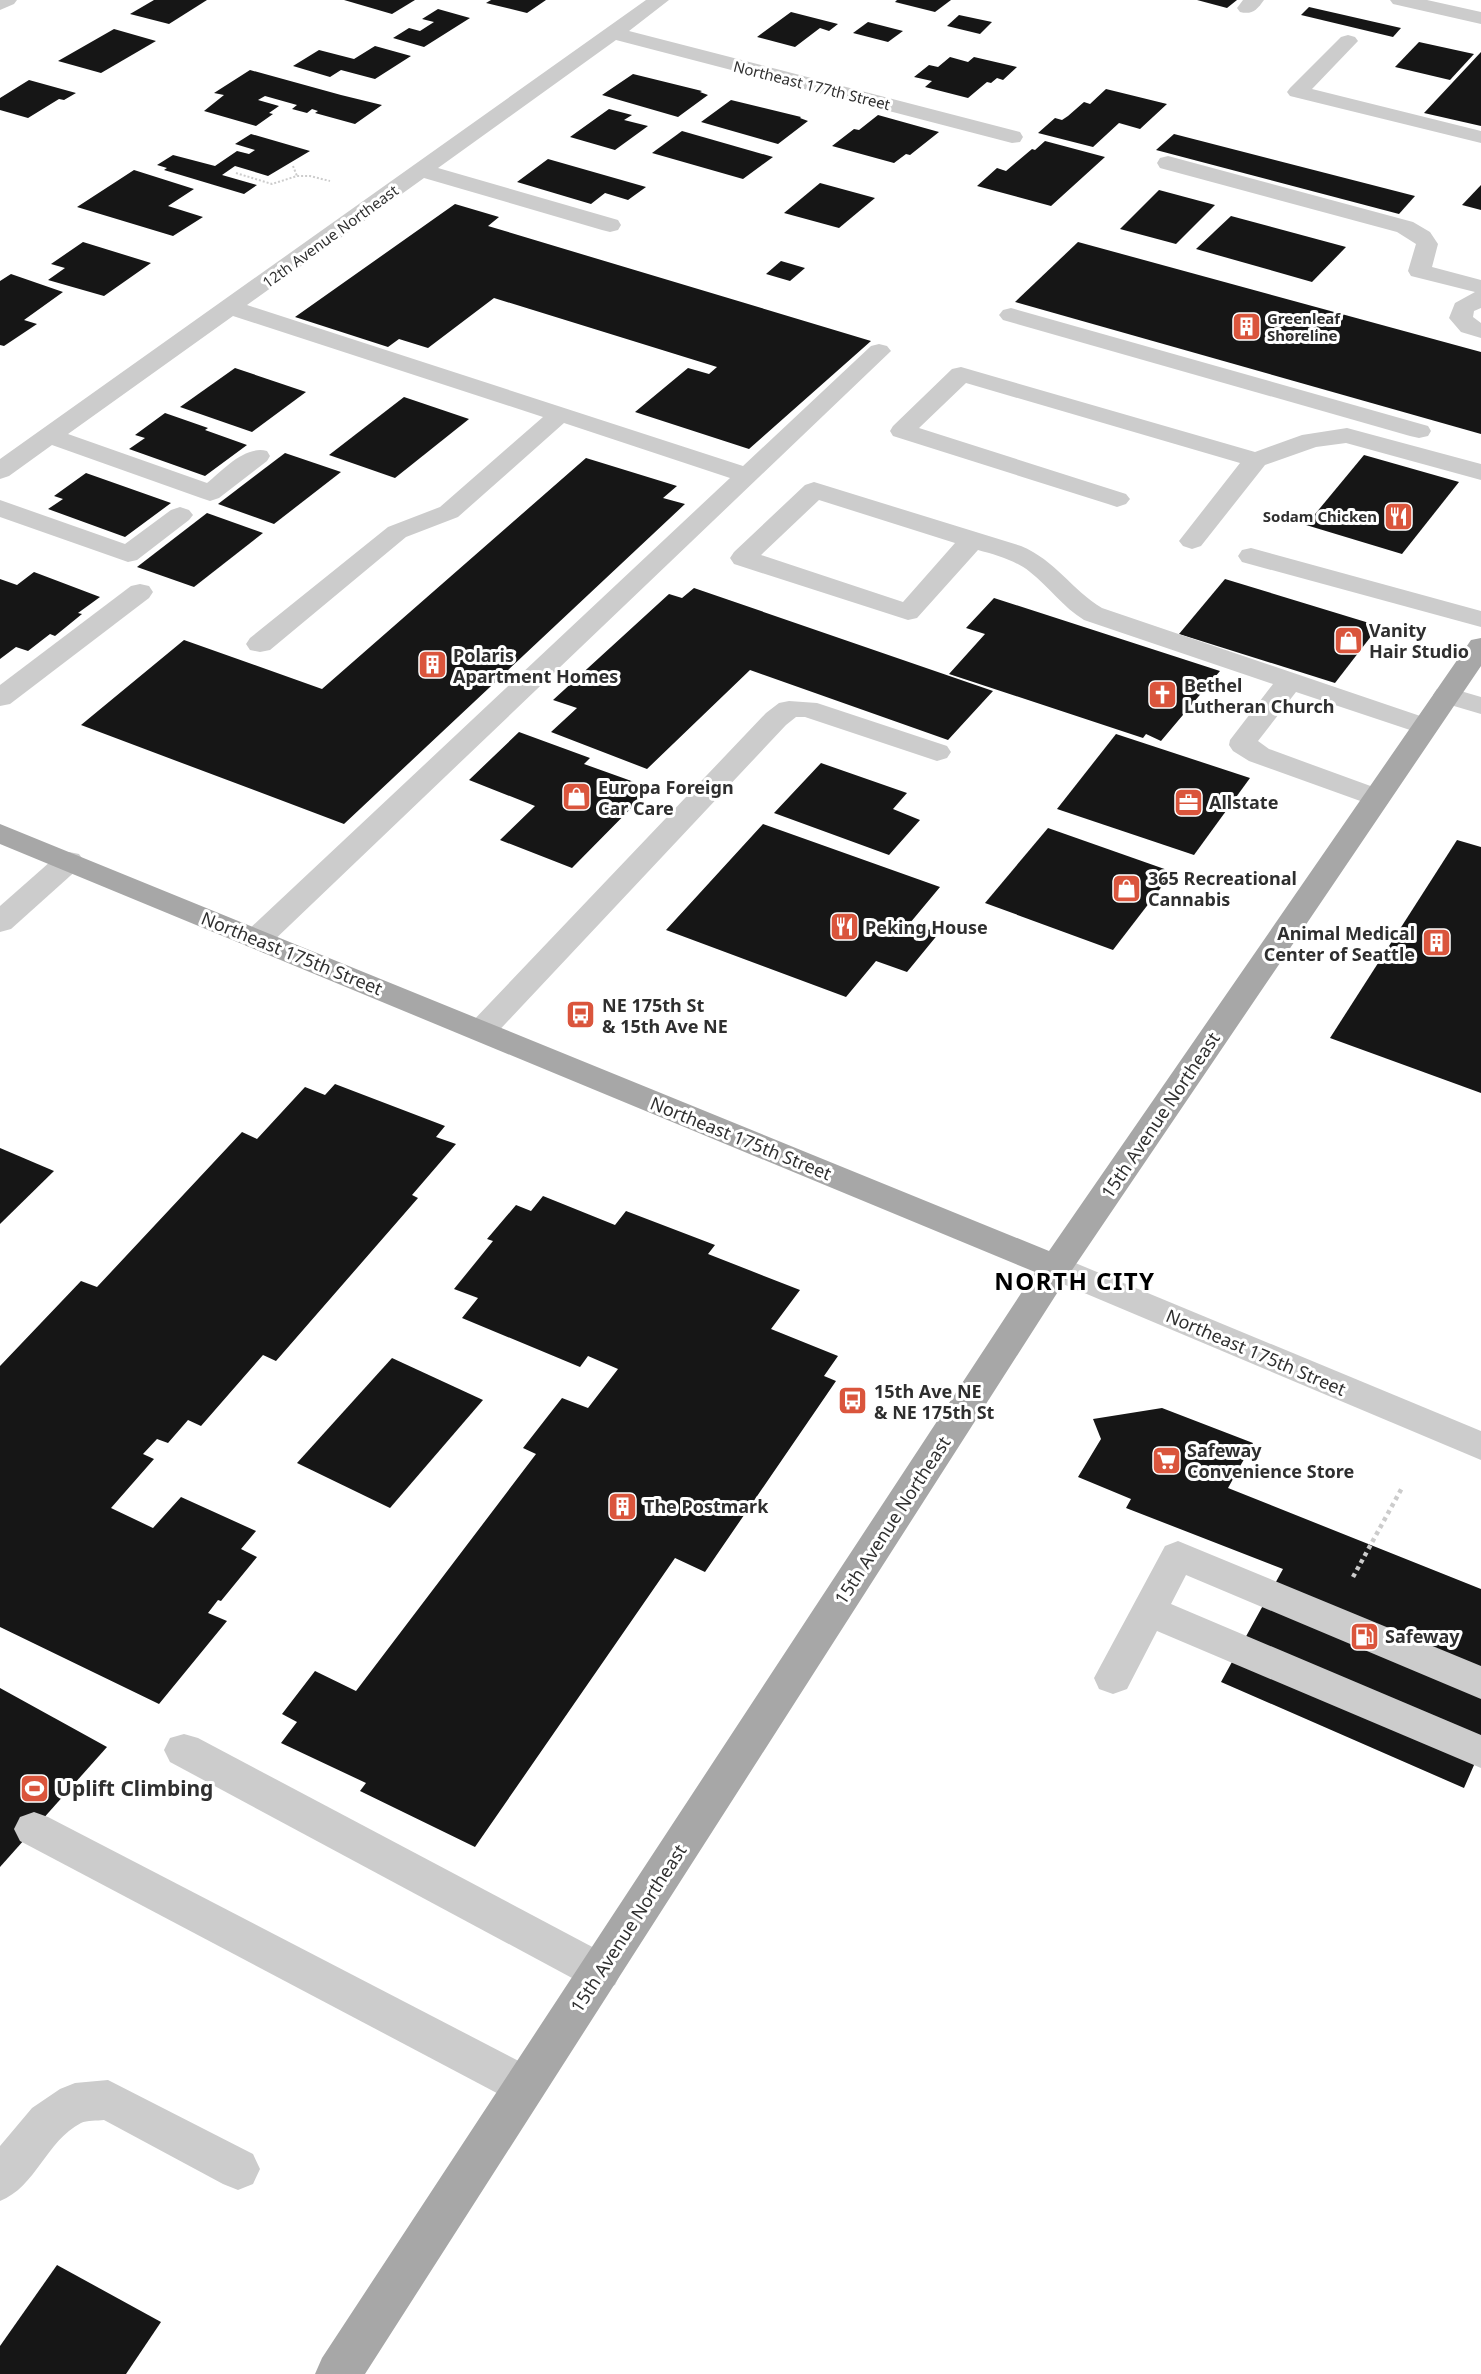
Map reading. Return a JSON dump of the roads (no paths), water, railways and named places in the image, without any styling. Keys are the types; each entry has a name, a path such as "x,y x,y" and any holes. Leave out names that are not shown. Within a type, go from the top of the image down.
{"main road":[{"name":"15th Avenue Northeast","path":"338,2374 1056,1267 1481,646"},
{"name":"Northeast 175th Street","path":"0,833 1056,1267"}],"street":[{"path":"0,4 7,0"},
{"name":"12th Avenue Northeast","path":"0,471 659,0"},
{"path":"1400,0 1481,18"},
{"name":"Northeast 177th Street","path":"613,33 1012,136"},
{"path":"1348,40 1296,92 1481,137"},
{"path":"1168,163 1405,227 1422,237 1427,244 1419,271 1481,287"},
{"path":"421,170 610,225"},
{"path":"1481,298 1463,308 1461,318 1469,327 1481,332"},
{"path":"230,307 747,475"},
{"path":"1011,315 1461,450 1481,472"},
{"path":"257,939 879,351"},
{"path":"1117,499 902,431 961,374 1256,460"},
{"path":"260,644 397,532 449,512 560,414"},
{"path":"1192,541 1256,460 1311,440 1347,435 1461,450"},
{"path":"49,436 210,493 258,456"},
{"path":"972,540 908,612 743,558 814,490 972,540 1026,558 1049,572 1077,606 1093,614 1425,727"},
{"path":"0,508 128,554 180,515"},
{"path":"1251,556 1481,619"},
{"path":"0,698 140,592"},
{"path":"1290,681 1244,740 1243,746 1259,755 1377,798"},
{"path":"1447,695 1481,706"},
{"path":"481,1031 776,719 789,709 807,709 937,752"},
{"path":"0,922 69,861"},
{"name":"Northeast 175th Street","path":"1056,1267 1481,1446"},
{"path":"1113,1678 1178,1556 1481,1683"},
{"path":"1148,1611 1481,1752"},
{"path":"183,1750 600,1972"},
{"path":"34,1828 445,2046 525,2086"},
{"path":"0,2180 46,2122 75,2103 108,2100 238,2169"}],"place":[{"name":"Greenleaf Shoreline","path":"1246,327"},
{"name":"Sodam Chicken","path":"1398,516"},
{"name":"Vanity Hair Studio","path":"1348,640"},
{"name":"Polaris Apartment Homes","path":"432,665"},
{"name":"Bethel Lutheran Church","path":"1163,695"},
{"name":"Europa Foreign Car Care","path":"577,797"},
{"name":"Allstate","path":"1188,802"},
{"name":"365 Recreational Cannabis","path":"1127,888"},
{"name":"Peking House","path":"844,927"},
{"name":"Animal Medical Center of Seattle","path":"1436,943"},
{"name":"NE 175th St & 15th Ave NE","path":"581,1015"},
{"name":"15th Ave NE & NE 175th St","path":"853,1401"},
{"name":"Safeway Convenience Store","path":"1166,1460"},
{"name":"The Postmark","path":"623,1506"},
{"name":"Safeway","path":"1364,1636"},
{"name":"Uplift Climbing","path":"35,1788"}],"district":[{"name":"NORTH CITY","path":"1075,1280"}]}
